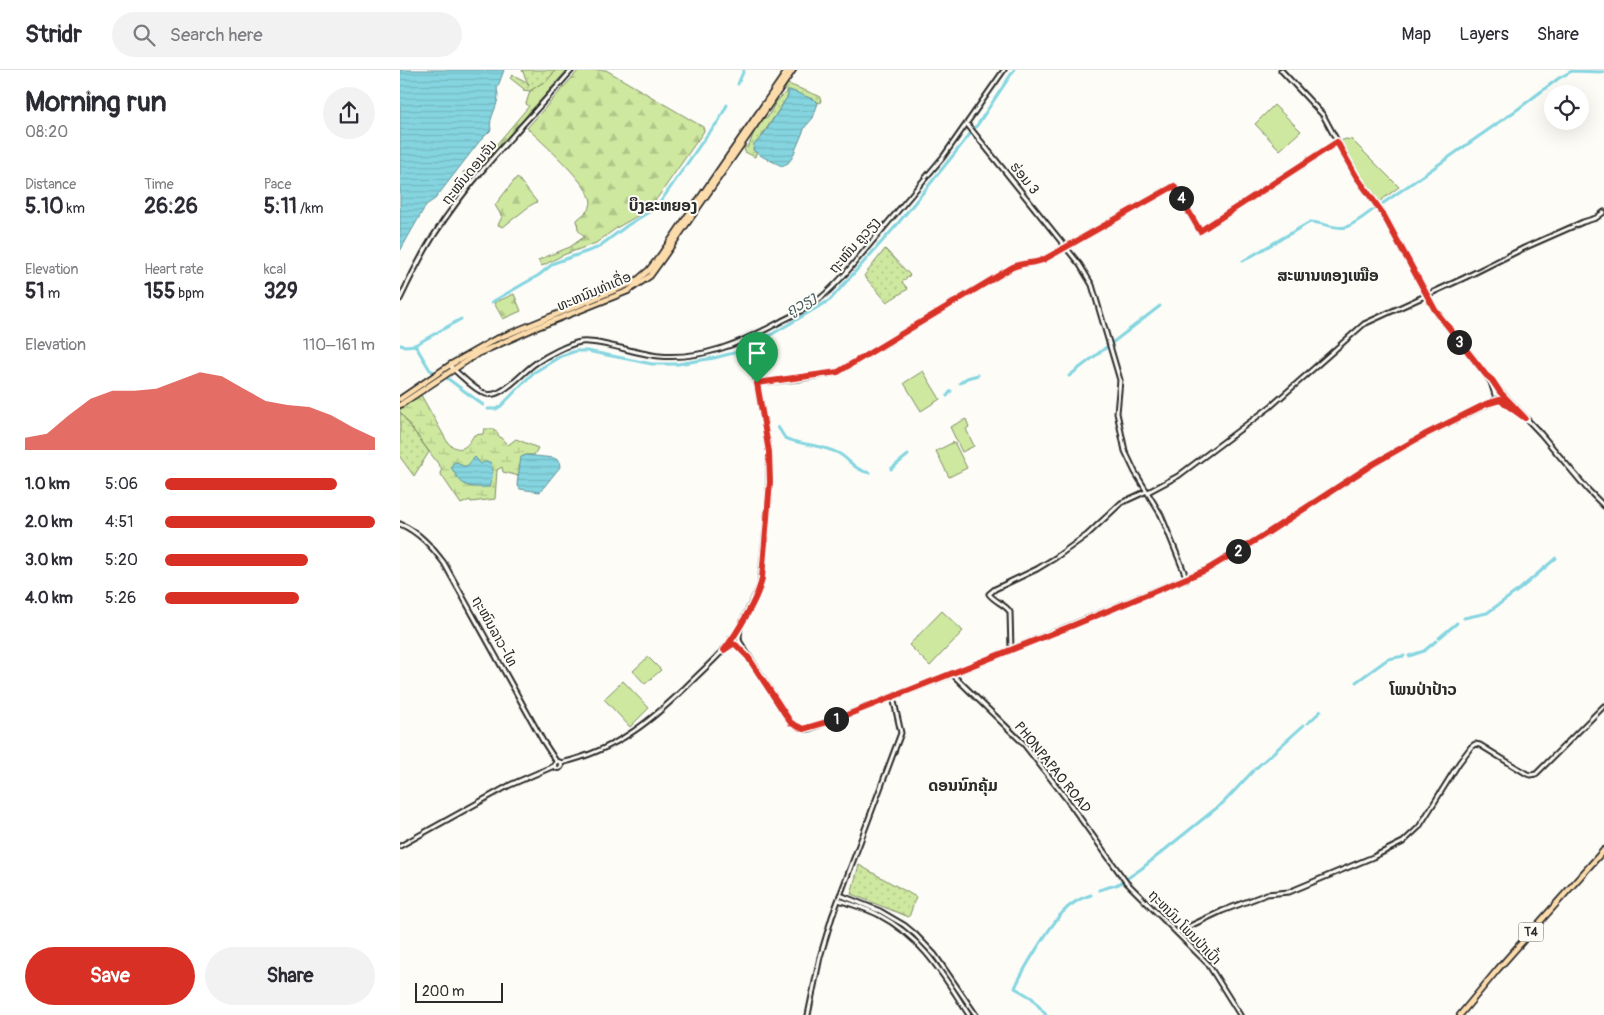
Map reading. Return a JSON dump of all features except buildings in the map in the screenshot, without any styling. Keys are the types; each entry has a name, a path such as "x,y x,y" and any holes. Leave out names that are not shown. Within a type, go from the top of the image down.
{"main road":[{"name":"ທະຫນົນທ່າເດື່ອ","path":"430,382 494,340 614,292 635,282 642,276 660,256 788,70"},
{"name":"ທະຫນົນທ່າເດື່ອ","path":"452,367 497,344 628,291 645,280 655,270 677,239 793,70"},
{"path":"400,398 430,382"},
{"path":"400,405 430,382"},
{"name":"T4","path":"1460,1015 1498,969 1604,850"}],"street":[{"name":"ຖະໝົນດອນຈັນ","path":"400,299 440,225 483,170 572,70"},
{"name":"ຖະໜົນ ຄູວຽງ","path":"452,367 480,391 494,395 504,390 535,363 579,343 593,343 647,355 693,356 725,348 749,339 812,305 831,290 968,126 1003,70"},
{"path":"1281,70 1319,109 1356,176 1380,209 1426,294 1447,328 1486,375 1604,506"},
{"name":"ຮ່ອມ 3","path":"968,126 1080,265 1092,286 1111,346 1120,383 1117,413 1122,440 1131,465 1168,529 1187,579"},
{"path":"757,383 838,372 1016,265 1037,262 1174,186 1200,231 1337,142"},
{"path":"1011,650 1010,612 989,594 995,589 1037,569 1054,558 1087,535 1121,503 1178,476 1270,407 1364,324 1524,248 1596,218 1604,212"},
{"path":"733,644 734,637 760,586 770,498 769,452 749,339"},
{"path":"1486,375 1497,397 1525,418"},
{"path":"1497,397 1503,398 1502,393"},
{"path":"734,637 739,640 791,723 803,729 952,674 1187,579 1217,564 1261,537 1373,464 1424,435 1486,404 1502,393"},
{"name":"ຖະໜົນລາວ-ໄທ","path":"400,524 425,540 444,563 538,734 556,761"},
{"path":"739,640 740,626"},
{"path":"400,846 510,785 554,766 559,768 561,764 578,760 627,738 654,717 724,650 739,640"},
{"path":"733,644 748,657"},
{"name":"PHONPAPAO ROAD","path":"952,674 1023,743 1092,833 1125,881"},
{"path":"808,1015 820,957 838,900 901,733 893,697"},
{"path":"1177,932 1222,911 1267,894 1289,892 1373,857 1403,842 1420,827 1459,763 1475,744 1480,745 1527,774 1536,774 1604,706"},
{"path":"554,766 556,761 559,761 561,764"},
{"name":"ຖະຫນົນ ໂພນປ່າເປົ້າ","path":"1125,881 1208,964 1240,1015"},
{"path":"840,895 880,911 915,934 936,955 976,1015"},
{"path":"838,900 878,914 912,937 932,958 969,1015"}],"green space":[{"path":"522,70 556,70 545,84 542,83 530,91 523,90 510,78 513,75 525,81 529,86"},
{"path":"556,70 567,70 472,178 469,174 464,177 463,172 469,170 478,161 486,157 529,106 526,104 530,91 545,83"},
{"path":"579,70 606,70 703,127 704,131 646,211 618,227 596,243 563,255 542,266 538,260 570,247 584,237 578,230 577,220 588,210 591,202 589,194 583,185 527,128"},
{"path":"788,84 819,96 820,103 788,90 788,96 753,149 756,153 755,157 745,152 744,148 749,145 754,132 764,117 767,118 776,102 786,92 785,86"},
{"path":"1274,105 1301,131 1280,150 1255,124"},
{"path":"1346,139 1352,140 1399,187 1376,204 1366,191 1337,142"},
{"path":"517,177 537,202 503,227 498,225 502,217 495,205"},
{"path":"885,249 910,275 902,282 908,289 887,302 864,276"},
{"path":"514,294 521,311 503,319 494,303"},
{"path":"923,371 940,399 921,411 904,383"},
{"path":"421,395 448,443 457,448 466,446 474,435 483,434 484,429 492,429 508,445 516,439 538,448 534,455 522,457 519,476 503,472 502,467 497,470 495,499 471,502 470,500 461,504 440,473 442,469 400,412 400,409"},
{"path":"400,412 429,452 414,476 400,457"},
{"path":"966,419 969,427 966,429 974,446 962,452 950,427"},
{"path":"954,442 967,468 949,477 936,451"},
{"path":"942,611 963,631 930,666 909,645"},
{"path":"648,657 661,670 645,684 633,671"},
{"path":"623,681 649,708 630,727 604,699"},
{"path":"859,865 916,897 909,917 851,894"}],"water":[{"path":"400,70 504,70 497,89 498,100 491,120 491,130 479,142 435,199 426,205 400,251"},
{"path":"788,90 815,100 818,103 813,118 805,127 792,158 782,166 753,150 754,144 762,137 788,96"},
{"path":"526,455 554,458 559,461 560,467 540,492 520,489 517,484 521,457"},
{"path":"475,457 481,464 490,462 492,465 493,471 489,487 466,485 458,479 451,467 453,463 457,462 467,466"}],"waterway":[{"path":"738,84 744,70"},
{"name":"ຄູວຽງ","path":"488,409 496,409 501,406 533,373 561,356 576,351 587,351 652,364 678,364 714,358 745,350 830,300 895,227 955,153 978,124 1014,70"},
{"path":"1382,204 1559,78 1572,71 1604,72"},
{"path":"492,302 539,275 554,263 597,248 652,210 661,201 718,122 727,105"},
{"path":"1243,261 1310,222 1342,228 1357,222 1374,209"},
{"path":"1069,376 1160,306"},
{"path":"400,345 415,345 461,319"},
{"name":"ຄູວຽງ","path":"415,345 430,370 447,378 483,405"},
{"path":"960,383 967,378 978,375"},
{"path":"947,396 951,391"},
{"path":"778,427 785,438 832,450 860,470 870,473"},
{"path":"891,469 908,455"},
{"path":"1464,618 1487,613 1520,589 1556,558"},
{"path":"1439,638 1457,623"},
{"path":"1409,656 1424,651 1436,641"},
{"path":"1356,682 1388,659 1404,656"},
{"path":"1308,723 1321,711"},
{"path":"1255,769 1304,725"},
{"path":"1099,890 1119,884 1141,869 1224,802 1253,771"},
{"path":"1046,1015 1032,998 1015,988 1036,949 1062,913 1076,902 1091,895"}],"district":[{"name":"ບຶງຂະຫຍອງ","path":"663,205"},
{"name":"ສະພານທອງເໝືອ","path":"1328,275"},
{"name":"ໂພນປ່າປ້າວ","path":"1423,689"},
{"name":"ດອນນົກຄຸ້ມ","path":"963,785"}],"route":[{"path":"1337,142 1356,176 1383,214 1435,310 1447,328 1500,392 1525,418 1498,399 1486,404 1424,435 1373,464 1261,537 1206,570 952,674 834,720 809,729 803,729 791,723 762,676 736,645 733,644 724,650 734,637 758,593 762,578 770,482 769,452 757,383 798,379 838,372 878,350 1016,265 1043,260 1174,186 1200,231 1337,142"}]}
